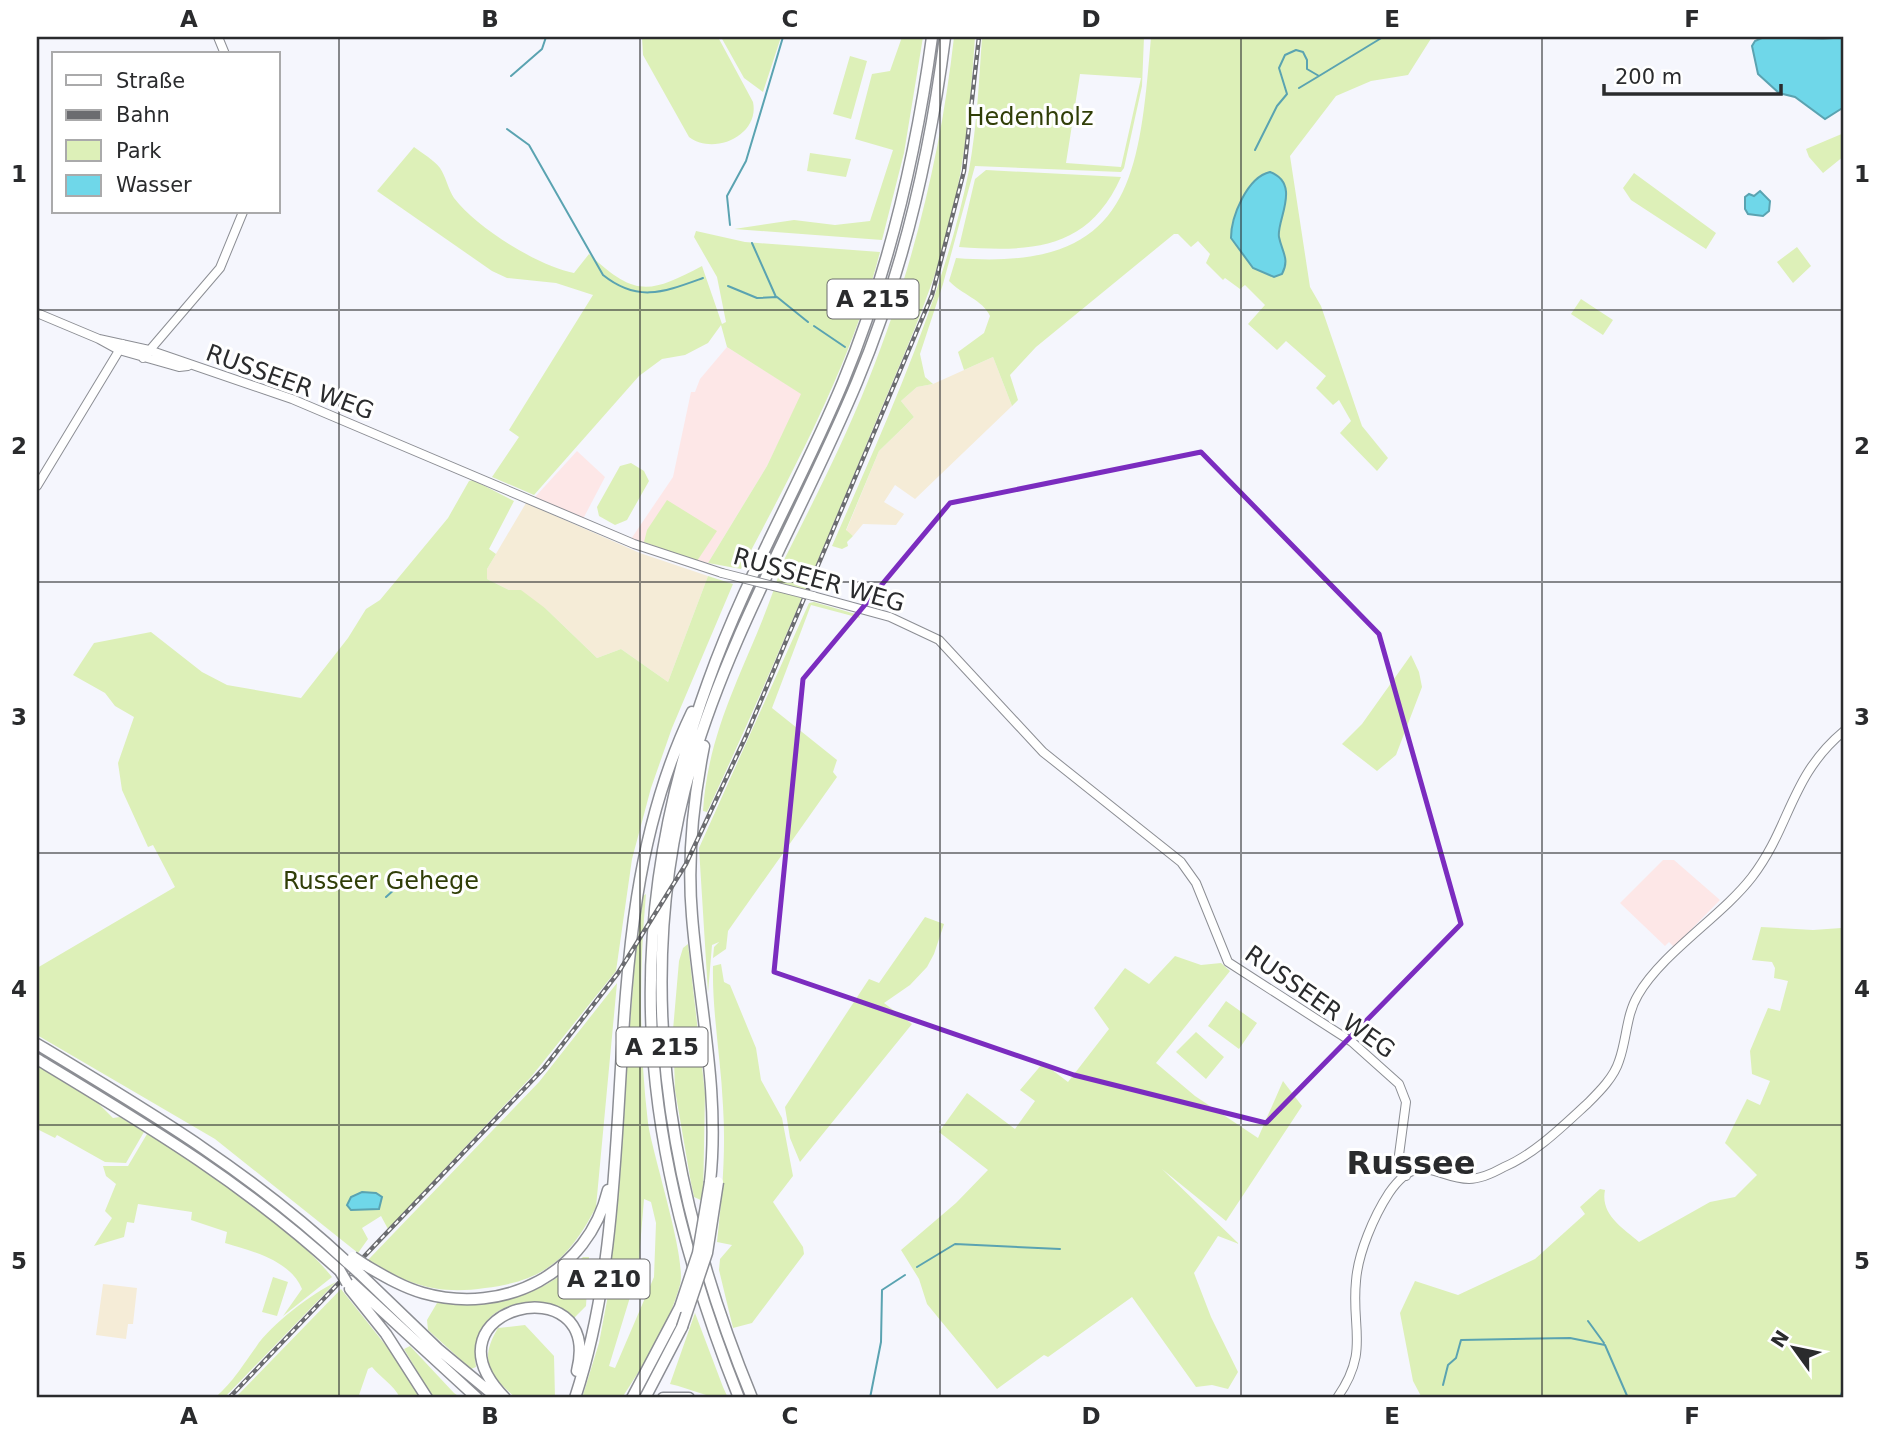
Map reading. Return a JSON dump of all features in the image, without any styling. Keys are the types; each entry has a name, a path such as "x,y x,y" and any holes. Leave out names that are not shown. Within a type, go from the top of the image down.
{"highway":[{"name":"A 215","path":"739,1398 702,1300 677,1216 657,1114 649,1019 651,939 659,867 677,782 709,679 734,616 832,408 871,308 908,179 932,37"},
{"name":"A 215","path":"752,1398 719,1316 691,1222 674,1142 662,1037 661,953 671,859 692,765 718,690 832,439 880,321 921,180 945,37"},
{"name":"A 210","path":"573,1398 602,1290 616,1157 625,990 637,889 663,785 685,726 709,679"},
{"path":"645,1398 682,1327 707,1253 718,1126 711,1099 692,915 691,868 699,770 718,690"},
{"path":"37,1044 206,1147 264,1189 313,1230 355,1275 386,1334 427,1398"},
{"path":"37,1059 219,1171 347,1264"},
{"path":"355,1275 447,1298 496,1297 534,1285 566,1265 590,1237 604,1205 616,1157"},
{"name":"A 210","path":"632,1398 680,1307 698,1252 714,1182"},
{"path":"355,1275 477,1398"},
{"path":"355,1275 498,1398"},
{"path":"505,1398 484,1371 483,1346 495,1321 508,1312 527,1306 554,1311 574,1331 580,1351 573,1398"},
{"path":"663,1398 689,1398"}],"street":[{"path":"146,354 220,268 242,214"},
{"path":"37,313 121,347 37,486"},
{"name":"RUSSEER WEG","path":"121,347 249,383 323,411 634,544 722,573 890,617 939,640 1043,752 1181,863 1196,883 1228,962 1352,1042 1399,1084 1406,1102 1399,1155 1406,1176"},
{"path":"1337,1398 1350,1374 1357,1350 1357,1272 1387,1197 1406,1176 1432,1169 1473,1179 1507,1167 1589,1102 1610,1079 1619,1061 1639,993 1750,879 1769,853 1795,790 1809,769 1844,731"}],"highlighted area":[{"path":"1201,452 1379,634 1461,924 1266,1123 1074,1075 774,972 803,679 950,503"}],"shaded area":[{"path":"727,347 802,394 767,466 708,563 683,558 631,539 673,477 691,392 695,392 700,379"},
{"path":"993,357 1012,406 915,499 895,485 884,502 904,514 896,525 863,524 853,536 846,531 879,451 914,417 901,401 917,387 933,384"},
{"path":"577,451 605,477 583,519 535,497"},
{"path":"526,503 640,553 708,576 668,682 621,649 597,658 545,608 487,579 487,569"},
{"path":"1663,860 1674,860 1720,900 1674,947 1669,942 1665,946 1620,903"},
{"path":"103,1284 137,1288 133,1324 128,1324 126,1339 96,1335"}],"green space":[{"path":"642,37 718,37 753,102 753,114 742,133 722,143 711,144 689,137 643,55"},
{"path":"721,37 781,37 763,92 744,78"},
{"path":"902,37 923,37 904,153 882,240 734,229 794,220 835,225 870,221 893,150 855,139 872,74 890,71"},
{"path":"954,37 975,37 964,148 955,202 941,256 905,353 788,631 707,812 703,811 707,777 724,714 772,596 782,564 858,404 898,298 933,169"},
{"name":"Hedenholz","path":"982,37 1144,37 1142,86 1124,168 1121,172 975,166 943,284 920,354 925,377 933,384 917,387 901,401 914,417 879,451 846,530 853,536 847,542 848,546 842,549 832,546 911,361 958,218 972,153","holes":["1080,74 1141,78 1121,167 1066,163"]},
{"path":"1151,37 1432,37 1408,75 1371,81 1336,96 1290,156 1310,287 1321,306 1362,426 1388,458 1377,471 1340,433 1351,421 1339,400 1333,405 1316,388 1326,376 1286,341 1277,350 1248,324 1265,305 1245,285 1240,289 1225,278 1223,280 1206,263 1210,254 1198,241 1191,247 1178,234 1174,234 1036,347 1010,375 1018,400 1012,406 993,357 964,370 958,352 984,333 990,316 977,301 949,281 956,258 1014,258 1058,250 1091,232 1114,207 1130,174 1140,135"},
{"path":"850,56 867,61 851,119 833,114"},
{"path":"1844,133 1844,156 1823,173 1809,157 1806,149"},
{"path":"414,147 437,165 454,198 464,210 509,244 543,263 574,273 589,254 619,278 643,287 668,282 702,266 722,324 726,322 717,277 694,237 696,231 745,242 880,252 838,375 801,454 741,569 708,563 767,466 801,394 727,347 721,325 708,343 685,355 662,359 639,376 534,495 492,477 519,437 509,430 593,295 556,283 507,278 492,271 377,191"},
{"path":"810,153 851,159 846,177 807,171"},
{"path":"986,170 1121,177 1092,220 1074,233 1054,242 1010,249 959,247 975,179"},
{"path":"1634,173 1716,233 1706,249 1631,200 1623,188"},
{"path":"1797,247 1811,266 1793,283 1777,262"},
{"path":"1581,299 1613,320 1603,335 1571,314"},
{"path":"631,463 644,471 649,481 627,520 615,525 599,516 597,507 620,466"},
{"name":"Russeer Gehege","path":"473,480 514,501 489,549 496,554 487,569 487,579 509,590 521,590 545,608 597,658 621,649 668,682 708,576 733,584 672,728 651,788 632,859 616,971 531,1077 388,1229 381,1216 362,1228 368,1239 358,1253 215,1139 37,1035 37,968 175,887 153,845 148,847 122,790 118,763 134,717 115,706 105,693 73,675 94,643 151,632 202,672 227,685 301,698 348,638 366,609 380,600 448,518 469,481"},
{"path":"667,500 717,531 697,561 644,542 647,530"},
{"path":"814,602 859,615 860,618 811,605 772,708 837,760 833,772 837,777 728,931 726,949 713,958 714,947 719,942 712,945 708,993 699,848 809,603"},
{"path":"1411,655 1422,687 1396,755 1377,771 1342,744 1362,724"},
{"path":"646,894 641,1008 645,1094 651,1139 679,1254 680,1285 663,1329 622,1398 582,1398 599,1343 609,1290 635,960 643,896","holes":["644,1199 651,1202 656,1223 654,1277 615,1368 609,1366 638,1271"]},
{"path":"925,917 944,924 934,954 927,967 910,985 884,1003 912,1024 800,1162 790,1138 785,1107 869,979 879,983"},
{"path":"1761,927 1813,930 1841,928 1844,972 1844,1398 1422,1398 1413,1381 1400,1313 1415,1281 1458,1295 1535,1259 1585,1214 1580,1207 1600,1189 1605,1190 1604,1199 1609,1214 1639,1242 1710,1202 1735,1197 1757,1175 1725,1143 1747,1099 1760,1105 1770,1081 1752,1074 1750,1051 1768,1008 1780,1011 1788,981 1774,978 1775,968 1772,962 1752,960"},
{"path":"688,944 705,1093 703,1201 694,1197 675,1090 673,1030 679,961 683,948"},
{"path":"1175,956 1201,965 1221,963 1230,971 1156,1063 1195,1096 1258,1138 1283,1081 1302,1106 1226,1221 1162,1169 1239,1244 1218,1236 1194,1273 1211,1317 1238,1372 1228,1389 1212,1385 1196,1387 1132,1297 1048,1357 1044,1355 997,1389 927,1304 919,1279 901,1250 956,1203 988,1170 939,1132 967,1093 1015,1129 1035,1101 1020,1090 1043,1063 1068,1082 1109,1029 1094,1008 1125,968 1149,984"},
{"path":"721,964 724,982 730,985 756,1048 761,1080 782,1118 793,1176 773,1202 803,1247 804,1254 752,1323 733,1328 719,1270 720,1259 732,1245 717,1242 724,1123 713,966"},
{"path":"617,983 596,1207 565,1254 539,1273 523,1280 466,1290 420,1285 368,1260 539,1082"},
{"path":"1226,1001 1257,1023 1239,1049 1208,1026"},
{"path":"1196,1032 1224,1057 1206,1079 1176,1052"},
{"path":"37,1066 98,1103 113,1118 120,1117 144,1132 126,1163 105,1162 57,1135 55,1138 37,1129"},
{"path":"147,1134 246,1198 293,1237 332,1277 283,1316 302,1289 289,1271 269,1258 225,1243 227,1232 191,1220 192,1212 138,1204 134,1223 127,1222 124,1237 94,1246 112,1218 105,1211 116,1184 106,1176 103,1166 128,1166"},
{"path":"583,1257 589,1257 586,1306 574,1318 557,1308 539,1304 521,1303 505,1308 491,1316 481,1329 476,1346 476,1367 471,1369 428,1330 427,1320 437,1303 479,1303 516,1297 549,1283"},
{"path":"273,1277 288,1282 277,1316 262,1312"},
{"path":"336,1282 224,1398 215,1398 233,1379 263,1338 282,1319"},
{"path":"341,1289 395,1357 421,1398 400,1398 372,1367 368,1369 358,1398 235,1398"},
{"path":"695,1313 723,1387 728,1398 670,1384"},
{"path":"525,1325 554,1356 555,1398 516,1398 499,1382 490,1367 489,1350 498,1328"},
{"path":"410,1346 461,1398 433,1398 404,1349"}],"water":[{"path":"1764,37 1844,37 1844,107 1825,119 1795,97 1779,93 1758,74 1752,46 1755,41"},
{"path":"1270,172 1279,178 1286,194 1279,230 1285,264 1282,274 1274,277 1253,268 1231,238 1242,199 1254,181"},
{"path":"1760,191 1770,201 1769,211 1763,216 1748,214 1745,197 1749,194 1754,196"},
{"path":"362,1192 376,1193 382,1197 379,1209 351,1210 347,1205 351,1197"}],"waterway":[{"path":"511,76 542,49 546,37"},
{"path":"730,225 727,196 746,161 783,37"},
{"path":"1255,150 1277,106 1287,94 1279,68 1285,55 1296,50 1303,52 1307,69 1319,76 1383,37"},
{"path":"1299,88 1319,76"},
{"path":"507,129 529,145 603,275 616,284 640,292 663,291 703,278"},
{"path":"752,243 776,297"},
{"path":"728,286 757,298 777,297 808,322"},
{"path":"814,326 845,347"},
{"path":"403,883 414,874"},
{"path":"386,897 396,888"},
{"path":"917,1267 955,1244 1060,1249"},
{"path":"870,1398 881,1342 882,1290 905,1275"},
{"path":"1588,1321 1604,1343"},
{"path":"1443,1385 1448,1365 1456,1358 1461,1340 1570,1338 1605,1345 1628,1398"},
{"path":"1840,1398 1844,1386"}],"railway":[{"path":"229,1398 544,1068 618,973 686,864 746,736 932,295 964,171 979,37"}],"district":[{"name":"Russee","path":"1411,1163"}]}
